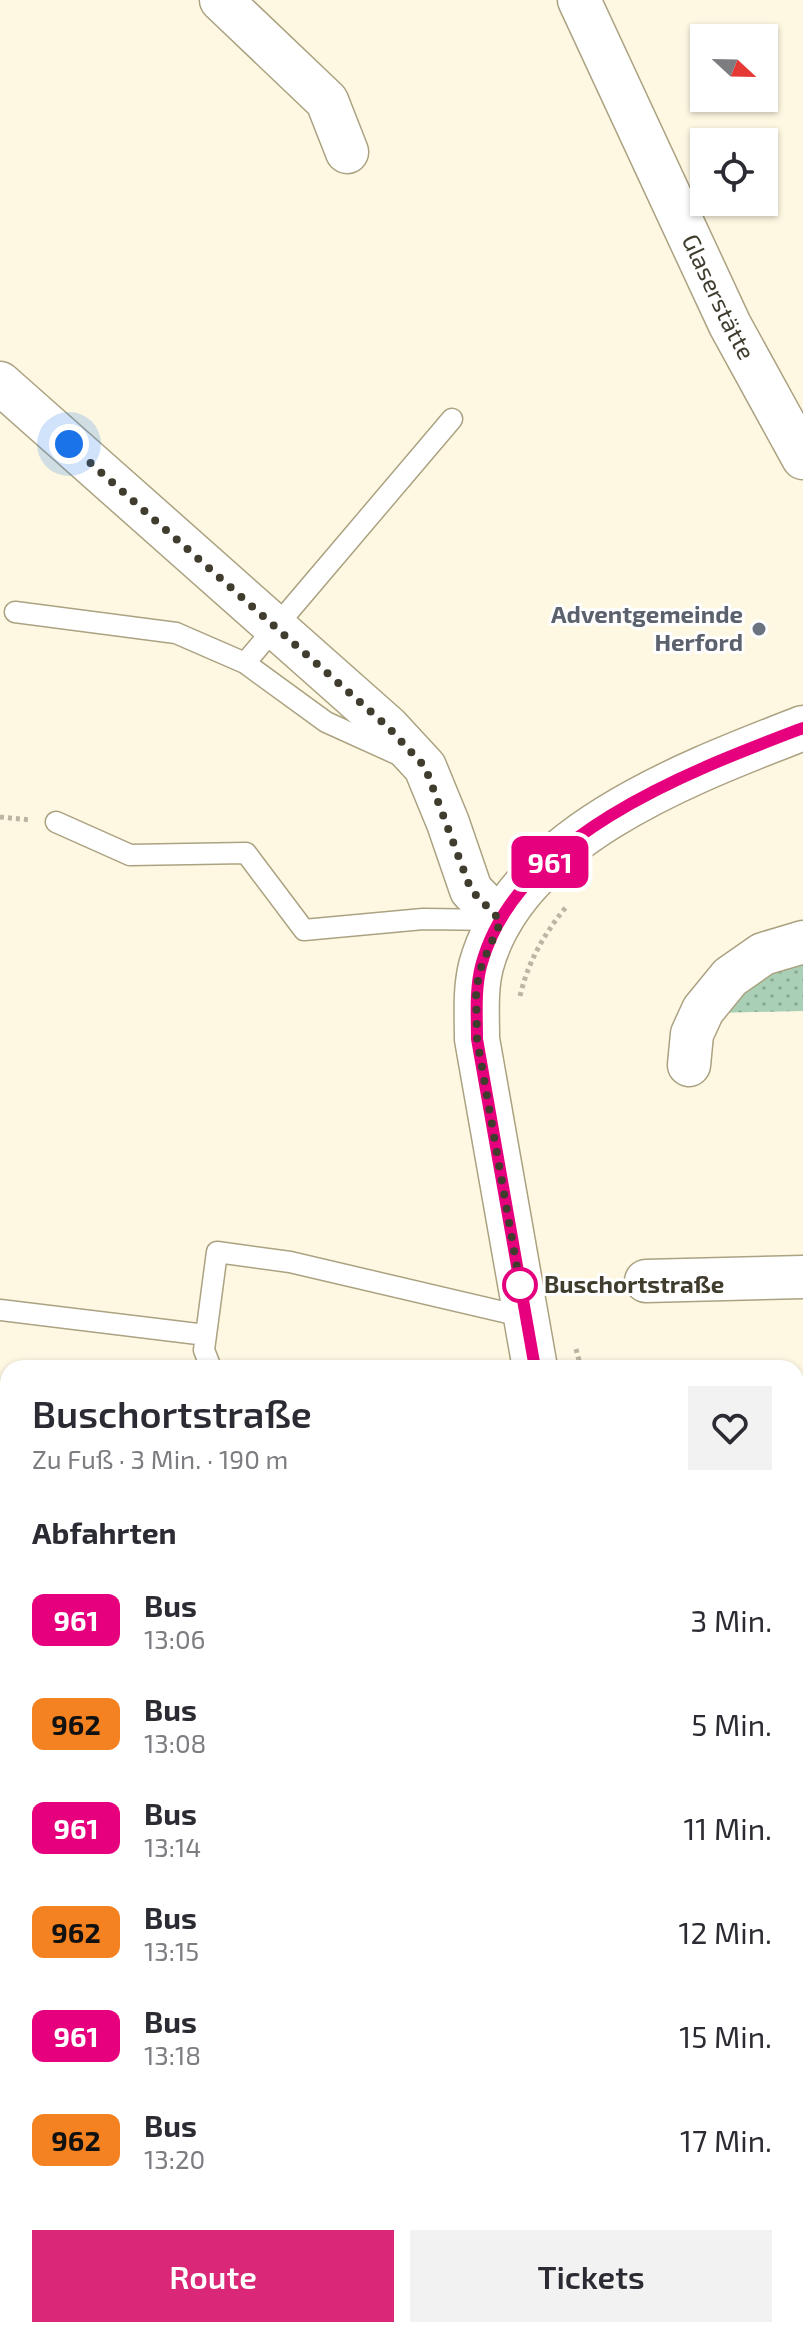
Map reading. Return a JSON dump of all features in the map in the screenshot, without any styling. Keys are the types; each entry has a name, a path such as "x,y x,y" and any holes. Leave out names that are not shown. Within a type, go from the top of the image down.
{"main road":[{"path":"533,1360 477,1039 476,989 482,964 501,921 531,878 572,842 608,818 714,762 803,728"}],"street":[{"path":"221,0 327,101 347,152"},
{"name":"Glaserstätte","path":"579,0 730,325 803,458"},
{"path":"0,383 388,727 425,767 471,890 501,921"},
{"path":"689,1065 692,1034 703,1010 730,977 763,954 803,942"},
{"path":"646,1281 803,1277"}],"lane":[{"path":"245,663 452,419"},
{"path":"15,612 176,633 245,663 326,722 425,767"},
{"path":"56,822 130,855 246,853 304,930 423,919 501,921"},
{"path":"208,1360 204,1350 217,1252 290,1262 525,1317"},
{"path":"0,1310 206,1335"}],"path":[{"path":"520,1010 520,995 529,966 545,934 571,899"},
{"path":"575,1347 579,1360"}],"green space":[{"path":"803,953 803,1011 712,1013 739,984"}],"bus line":[{"name":"961","path":"534,1360 477,1039 476,989 491,938 531,878 572,842 666,785 714,762 803,728"}],"place":[{"name":"Adventgemeinde Herford","path":"759,629"},
{"name":"Buschortstraße","path":"520,1285"}],"route":[{"path":"69,444 388,727 425,767 471,890 501,921 491,938 476,989 477,1039 520,1285"}]}
